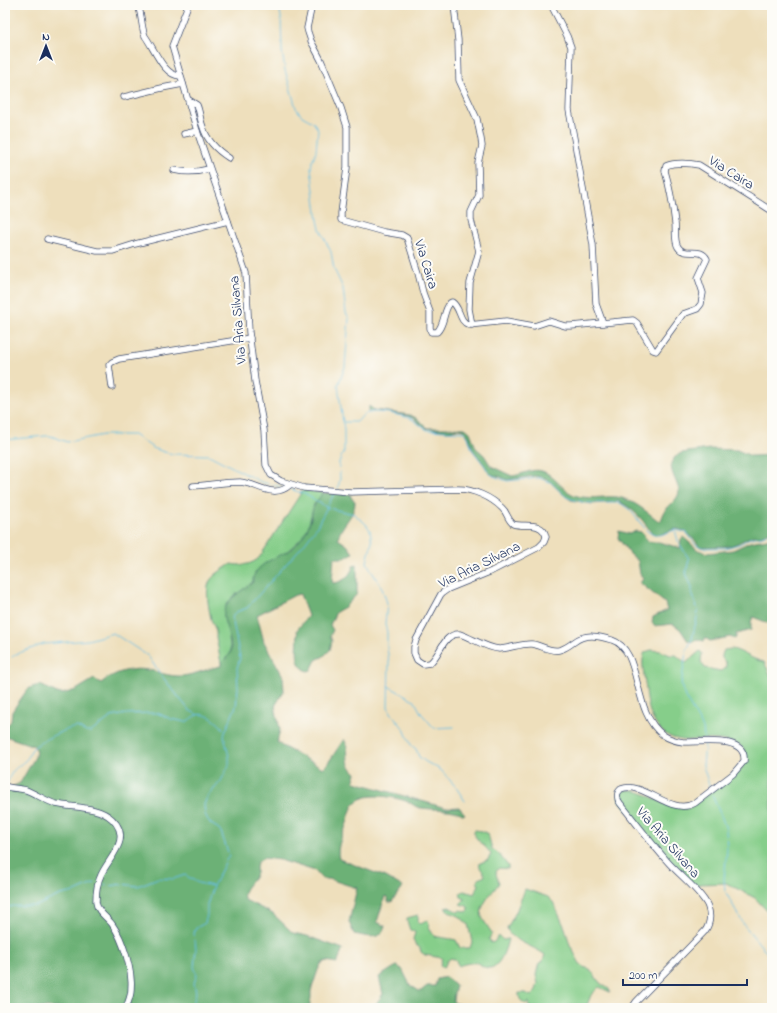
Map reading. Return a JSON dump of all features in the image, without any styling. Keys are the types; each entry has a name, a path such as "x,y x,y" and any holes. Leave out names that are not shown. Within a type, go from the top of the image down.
{"street":[{"path":"138,5 143,32 164,67 172,74 181,76"},
{"name":"Via Aria Silvana","path":"188,5 172,46 209,169 246,273 254,382 264,430 266,465 271,475 290,485 304,488 351,492 458,489 470,490 487,497 502,507 512,524 536,526 541,528 545,535 544,542 534,550 492,571 448,589 441,594 414,644 414,655 421,663 428,664 433,661 447,639 455,634 464,635 499,648 530,644 555,650 564,649 581,637 600,637 617,642 626,651 633,666 644,709 651,722 661,733 668,738 678,741 730,743 739,747 743,751 744,761 737,769 695,803 690,805 676,806 645,792 628,788 621,789 618,792 618,799 620,803 667,862 703,898 710,915 709,925 705,931 636,1002 632,1008"},
{"name":"Via Caira","path":"312,5 307,28 308,32 311,42 321,60 341,108 347,128 347,168 341,220 384,232 402,234 407,238 430,312 431,332 437,332 440,328 447,306 452,302 455,304 464,322 472,325 486,322 506,321 534,326 550,321 565,326 571,326 625,320 634,321 653,350 656,351 683,314 697,309 702,301 703,291 698,278 707,259 702,253 684,252 677,246 675,221 665,171 667,165 699,165 772,211"},
{"path":"454,5 458,40 459,80 477,119 482,146 478,163 479,195 471,216 479,251 470,283 469,309 472,325"},
{"path":"551,5 571,47 569,110 593,245 596,304 603,322"},
{"path":"124,97 184,84"},
{"name":"Via Aria Silvana","path":"189,100 197,105 202,126 209,141 222,154 229,158"},
{"path":"184,134 197,131"},
{"path":"174,170 185,172 209,169"},
{"path":"47,239 97,251 113,251 135,244 228,221"},
{"path":"112,387 109,365 112,362 250,338"},
{"name":"Via Aria Silvana","path":"193,486 241,482 265,490 278,490 285,489 290,485"},
{"path":"5,786 28,791 54,803 100,812 113,820 117,827 120,837 119,845 101,875 98,884 96,901 99,910 115,928 125,953 131,982 131,992 126,1008"}],"green space":[{"path":"369,406 374,410 381,411 369,411"},
{"path":"384,411 410,415 428,428 465,428 470,432 476,448 484,455 491,466 512,476 534,470 542,471 550,475 565,490 574,495 596,498 623,498 640,507 660,522 665,511 675,500 679,491 672,473 671,463 675,457 681,453 710,449 737,450 751,456 772,455 772,530 761,536 752,536 730,546 700,547 689,535 679,529 657,535 651,532 637,514 617,501 615,503 592,504 571,500 547,479 541,477 534,476 507,480 489,473 473,450 469,437 464,430 457,429 448,431 425,428 413,418"},
{"path":"303,490 322,493 319,500 314,504 308,528 302,538 284,554 264,564 253,582 233,597 226,605 227,628 231,651 221,663 216,632 211,619 208,604 207,593 209,583 215,575 231,564 246,564 259,558"},
{"path":"322,493 350,494 352,499 355,501 355,506 351,516 339,534 338,539 347,545 353,553 345,558 334,558 332,581 333,583 344,580 351,572 354,565 357,564 357,594 345,607 336,612 330,625 333,630 330,636 332,641 330,650 324,656 316,660 311,670 308,671 300,664 297,654 297,630 308,616 300,594 295,595 257,615 264,642 283,676 284,691 275,706 280,730 277,742 323,768 344,739 349,765 356,773 354,780 355,782 446,808 459,807 465,814 464,815 450,810 420,808 403,800 382,796 362,798 355,803 351,809 340,842 338,850 339,859 386,877 403,887 392,902 388,902 388,899 385,896 377,922 385,926 383,931 377,936 368,937 354,934 349,922 357,888 329,879 322,879 315,871 280,860 263,858 257,863 255,876 245,889 245,900 273,914 293,933 307,936 343,949 337,963 326,961 321,964 311,991 309,1008 5,1008 5,794 12,787 20,783 35,757 36,749 34,746 5,736 5,727 11,721 12,712 15,707 27,690 40,685 62,694 76,690 94,679 101,683 120,672 128,670 142,669 175,676 183,676 221,666 221,663 231,651 224,616 227,604 253,582 257,570 291,549 298,542 306,531 310,522 313,507"},
{"path":"619,531 629,534 636,531 641,532 649,542 659,542 680,548 681,539 683,537 698,550 707,553 733,550 750,542 772,537 772,622 768,623 753,617 751,622 751,630 736,634 735,639 730,637 710,641 705,638 704,641 696,639 693,642 688,641 680,629 673,624 654,626 652,622 653,617 667,610 665,603 640,583 643,579 640,574 638,561 630,554 618,538"},
{"path":"731,649 764,662 772,678 772,916 755,898 726,883 700,884 694,886 672,865 620,801 619,796 623,790 631,790 648,795 672,806 689,808 741,769 746,758 744,750 739,745 720,740 677,739 669,736 658,727 649,709 643,670 645,652 651,650 676,655 686,663 700,651 702,653 701,662 705,668 721,671 726,667 726,663 722,658 724,650"},
{"path":"475,830 488,834 492,849 498,853 508,866 508,869 499,868 497,870 496,873 499,883 484,904 481,913 492,933 489,939 491,943 494,942 499,936 503,940 508,939 502,957 493,967 487,968 475,963 459,966 455,960 451,958 447,961 444,968 440,966 442,958 425,955 415,944 413,939 415,933 414,931 410,930 407,918 418,915 418,923 421,924 428,920 429,927 434,936 456,940 460,948 470,948 472,942 468,924 459,916 445,908 449,907 458,912 461,910 468,912 469,909 467,906 460,904 465,899 461,897 460,893 464,891 474,894 479,885 477,882 478,879 485,876 480,863 488,860 491,854 473,832"},
{"path":"525,889 548,897 553,902 565,928 570,945 579,962 583,967 590,969 600,983 609,989 610,992 599,987 591,995 587,1005 571,1005 561,1008 529,1008 529,1002 527,1004 521,1000 519,993 526,993 531,996 536,990 538,984 536,975 539,963 542,963 545,955 518,940 509,932 507,928 516,912"},
{"path":"397,966 402,969 410,985 419,991 427,986 435,986 437,979 446,977 456,986 453,1001 469,1008 373,1008 383,994 379,977"}],"waterway":[{"path":"279,5 281,17 282,51 285,70 296,108 302,116 313,122 318,129 316,151 311,168 318,220 320,229 331,252 334,269 343,288 346,313 349,318 345,367 338,385 344,430 344,451 339,462 340,479 338,488"},
{"path":"344,422 357,422 364,414 374,412 389,413 410,418 427,430 464,432 468,437 472,450 489,473 493,476 507,481 539,478 550,482 566,497 571,499 586,503 620,503 630,510 648,532 657,535 675,530 684,532 687,533 695,544 703,548 725,548 740,544 750,538 763,536 772,532"},
{"path":"5,440 51,436 67,442 103,435 134,435 153,448 164,452 173,454 209,455 261,482 282,487"},
{"path":"290,489 305,494 328,508 354,514 366,524 370,530 372,542 367,562 382,588 387,603 385,624 389,662 388,707 404,729 411,745 416,749 419,757 441,770 455,786 465,801"},
{"path":"192,1008 196,992 194,983 197,975 194,967 196,949 194,933 196,928 205,923 207,905 213,886 229,855 221,832 208,820 205,814 204,805 207,797 221,781 229,765 229,757 224,735 236,706 238,688 237,668 240,658 232,617 236,612 247,608 304,544 316,528 335,492"},
{"path":"675,530 678,541 689,559 686,573 692,587 692,593 698,610 692,639 686,652 681,685 685,697 703,728 704,738"},
{"path":"12,657 16,654 44,644 88,640 113,633 148,656 189,710 198,715"},
{"path":"388,686 414,700 421,713 434,728 454,727"},
{"path":"7,784 14,770 27,759 32,749 41,742 60,732 72,728 77,727 86,732 91,732 111,717 126,714 157,713 171,719 186,722 196,716 205,715 213,719 225,731"},
{"path":"705,744 703,766 710,788"},
{"path":"712,795 726,829 727,850 724,879 725,891 744,925 772,959"},
{"path":"101,884 111,886 121,884 138,886 158,878 173,879 185,875 198,883 213,886"},
{"path":"5,909 12,906 36,906 60,895 75,892 95,883"}]}
